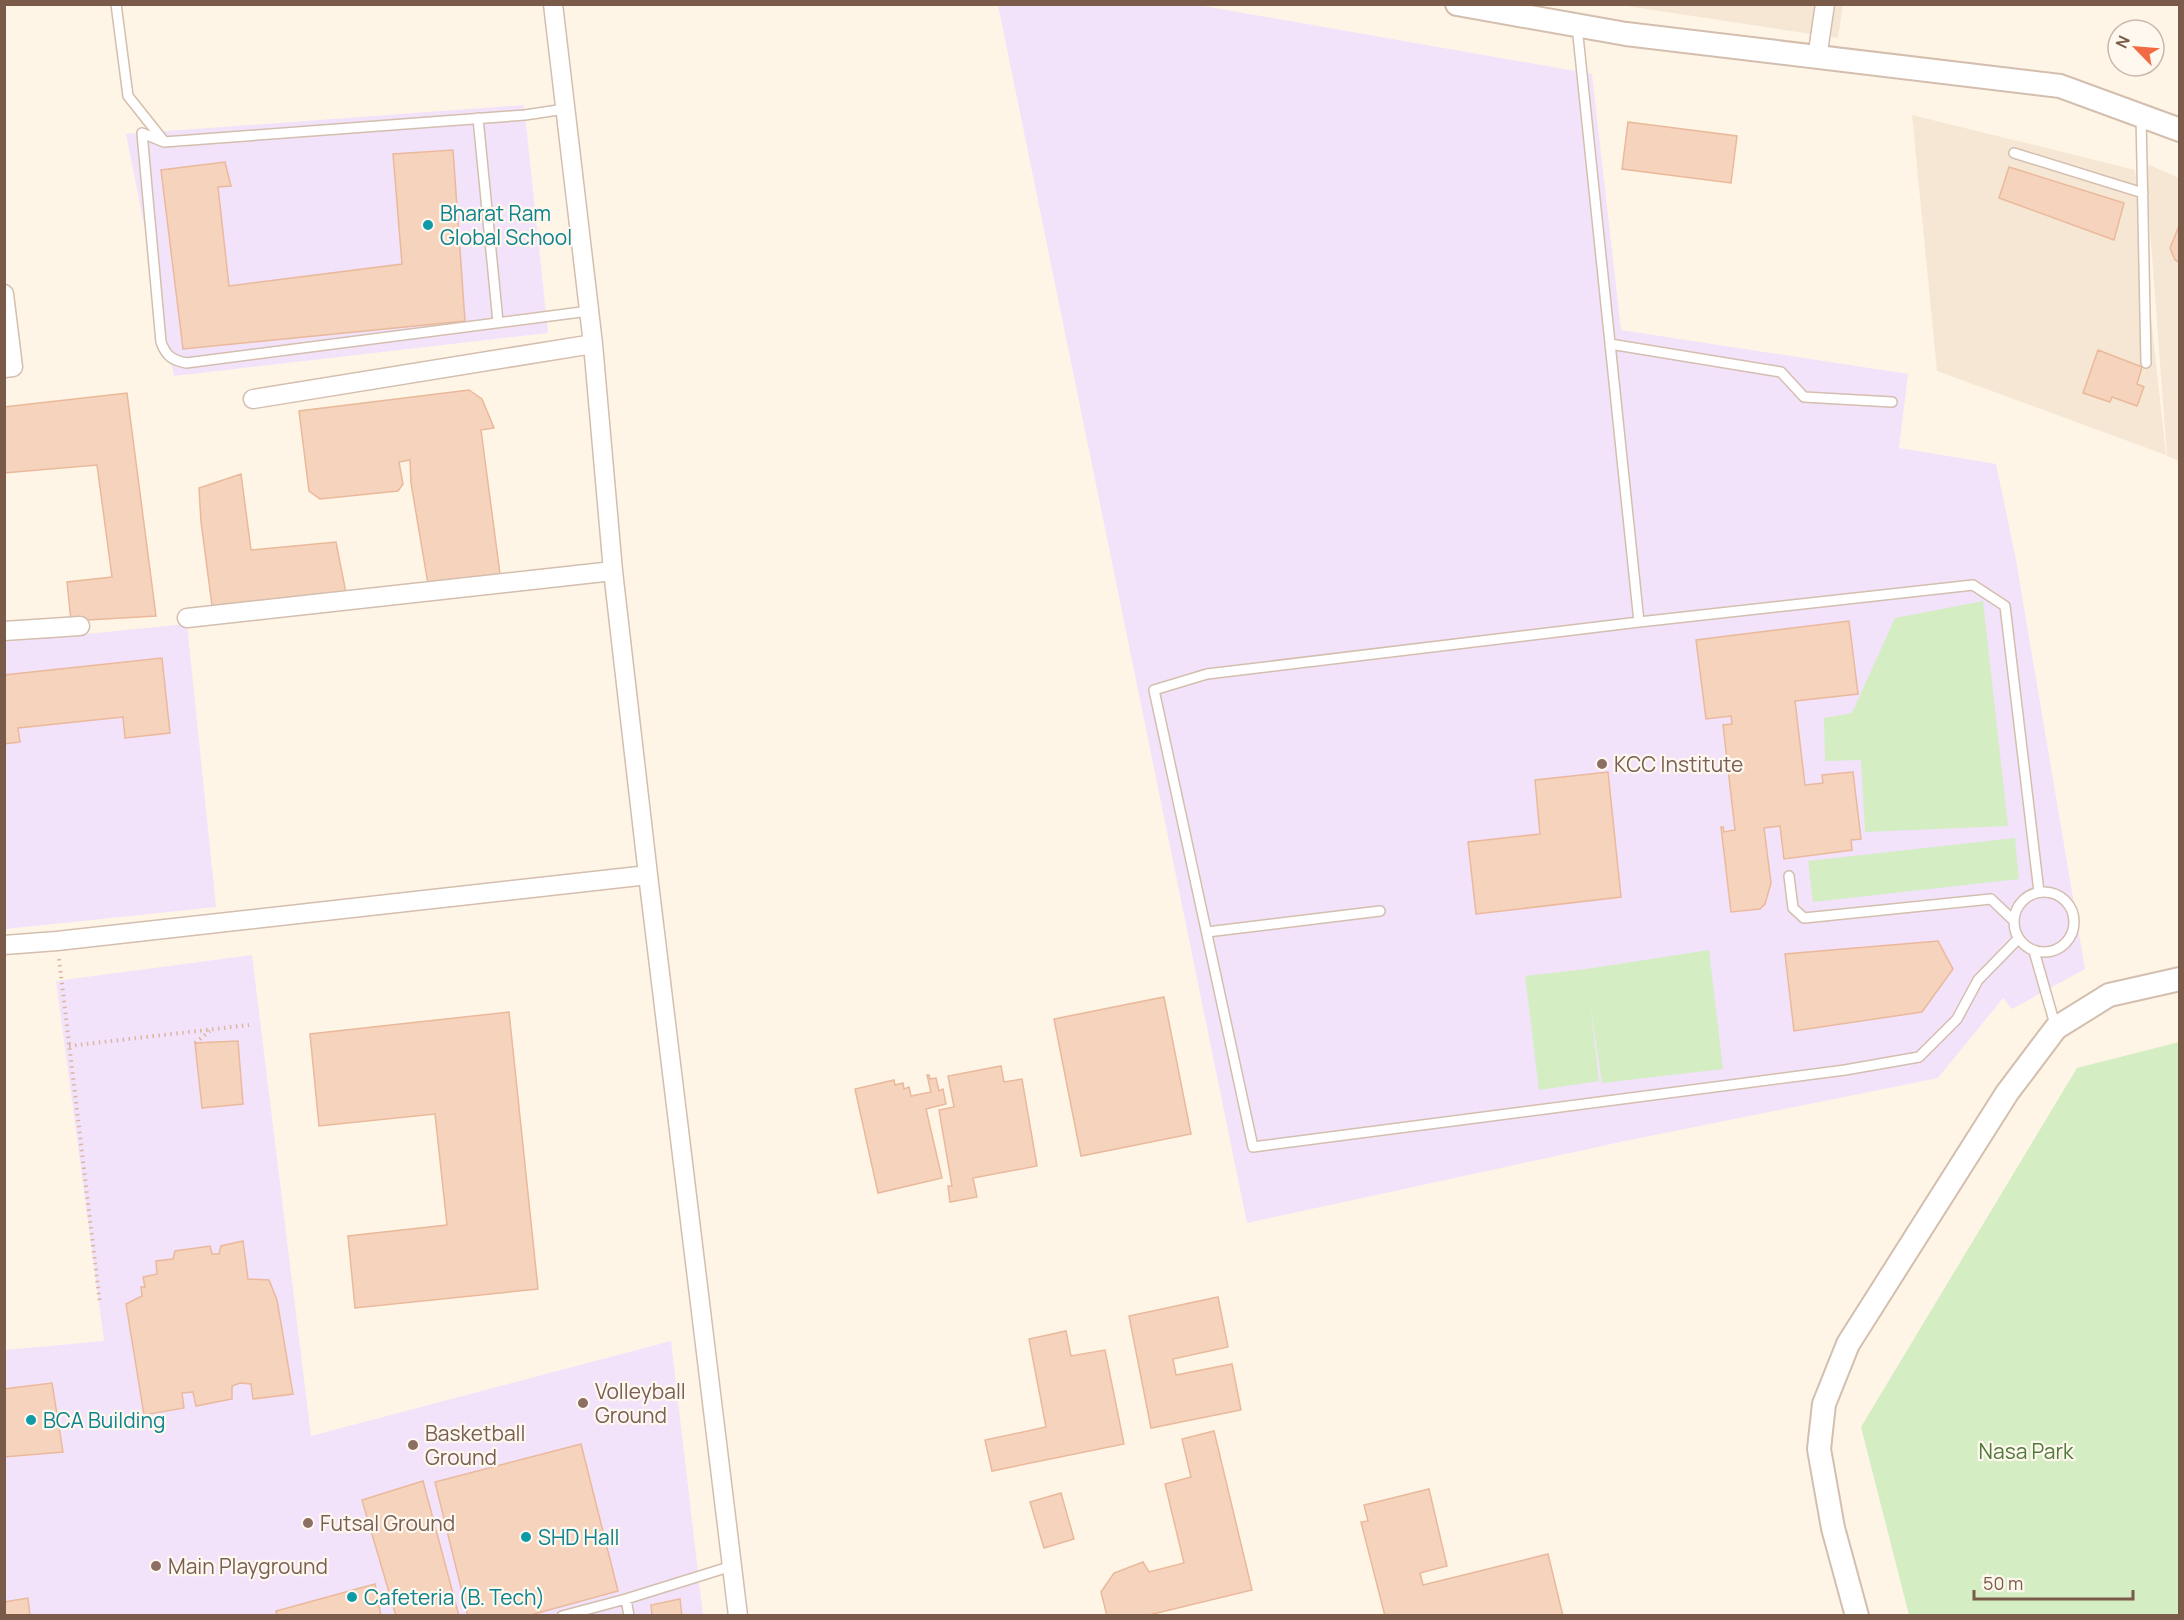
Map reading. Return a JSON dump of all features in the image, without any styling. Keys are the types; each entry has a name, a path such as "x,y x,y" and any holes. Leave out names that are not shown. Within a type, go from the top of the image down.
{"street":[{"path":"554,4 593,344 614,571 648,875 738,1616"},
{"path":"1456,4 1626,34 2060,86 2180,130"},
{"path":"1817,58 1825,4"},
{"path":"4,294 13,367 4,368"},
{"path":"252,399 593,344"},
{"path":"187,618 614,571"},
{"path":"4,631 80,626"},
{"path":"4,945 648,875"},
{"path":"1857,1616 1833,1528 1819,1449 1824,1404 1848,1344 2007,1093 2056,1028 2109,995 2180,979"}],"lane":[{"path":"116,4 128,96 164,142"},
{"path":"1578,26 1639,622"},
{"path":"565,109 525,116 164,142 142,133 161,342 165,353 174,360 186,363 589,311"},
{"path":"2140,114 2146,363"},
{"path":"478,118 498,322"},
{"path":"2014,153 2143,194"},
{"path":"1610,344 1781,372 1804,397 1892,402"},
{"path":"2018,939 1978,980 1958,1019 1919,1057 1834,1071 1253,1147 1154,690 1207,675 1639,622 1973,585 2005,606 2039,892"},
{"path":"1789,876 1793,908 1804,918 1991,899 2013,920"},
{"path":"2039,892 2059,895 2072,910 2074,920 2069,940 2053,951 2043,953 2025,946 2018,939 2013,920 2022,901 2039,892"},
{"path":"1207,932 1380,911"},
{"path":"2034,951 2056,1028"},
{"path":"562,1616 627,1599 733,1566"},
{"path":"627,1599 629,1616"}],"path":[{"path":"57,941 100,1304"},
{"path":"69,1046 249,1025"},
{"path":"195,1043 210,1030"}],"shaded area":[{"name":"KCC Institute","path":"998,5 1198,5 1592,74 1621,330 1908,374 1899,448 1996,464 2016,560 2085,969 2012,1009 2003,998 1938,1078 1625,1141 1247,1223"},
{"path":"1620,5 1843,5 1838,38"},
{"path":"524,105 548,333 174,376 126,134"},
{"path":"1912,115 2135,170 2166,455 1937,371"},
{"path":"2145,163 2179,178 2179,461 2167,456"},
{"path":"187,624 216,907 5,929 5,642"},
{"path":"252,955 311,1436 671,1341 703,1615 5,1616 5,1350 104,1341 56,981"}],"green space":[{"path":"1983,601 2008,826 1865,832 1861,760 1825,761 1824,718 1852,713 1895,618"},
{"path":"2015,838 2019,879 1813,902 1808,861"},
{"path":"1709,950 1723,1069 1602,1083 1590,1003 1599,1081 1539,1090 1525,976"},
{"name":"Nasa Park","path":"2179,1042 2179,1615 1909,1615 1861,1427 2077,1068"}],"building":[{"path":"1628,122 1737,136 1731,183 1622,169"},
{"name":"Bharat Ram Global School","path":"453,150 465,321 183,349 161,170 225,162 231,186 218,187 229,286 402,264 393,154"},
{"path":"2009,167 2124,203 2114,240 1999,198"},
{"path":"2179,226 2180,263 2175,260 2170,248"},
{"path":"2098,350 2142,367 2137,384 2144,387 2137,406 2112,397 2110,402 2083,393"},
{"path":"469,390 482,399 494,428 481,430 500,574 428,584 411,483 410,460 399,462 403,484 398,491 320,499 309,491 299,411"},
{"path":"127,393 156,616 71,621 67,582 112,577 97,465 4,473 4,407"},
{"path":"241,474 251,550 336,542 347,598 213,613 199,488"},
{"path":"1849,621 1858,694 1795,701 1805,785 1823,783 1822,775 1853,772 1861,839 1851,840 1852,850 1784,859 1780,826 1764,828 1771,883 1765,904 1760,909 1731,912 1721,827 1724,832 1735,830 1723,725 1732,724 1731,716 1706,719 1696,640"},
{"path":"162,658 170,733 125,738 123,717 18,728 20,742 4,744 4,675"},
{"path":"1608,772 1621,897 1476,914 1468,842 1540,834 1535,780"},
{"path":"1938,941 1953,969 1922,1012 1794,1031 1785,954"},
{"path":"1164,997 1191,1134 1081,1156 1054,1019"},
{"path":"509,1012 538,1289 355,1308 348,1236 447,1225 435,1114 319,1126 310,1034"},
{"path":"238,1041 243,1104 202,1108 195,1043"},
{"path":"1001,1066 1004,1082 1022,1079 1037,1166 973,1178 977,1197 950,1202 948,1186 952,1186 939,1110 954,1107 948,1076"},
{"path":"927,1075 930,1079 936,1078 939,1091 943,1089 946,1104 926,1109 942,1178 878,1193 855,1089 894,1080 895,1085 903,1083 904,1089 909,1087 911,1096 931,1092"},
{"path":"243,1241 248,1279 269,1280 277,1300 293,1394 253,1399 251,1384 240,1383 232,1386 232,1399 196,1406 193,1392 182,1393 184,1408 144,1415 126,1304 142,1296 141,1287 145,1287 143,1277 157,1274 156,1261 173,1259 175,1251 210,1246 212,1254 219,1254 221,1246"},
{"path":"1218,1297 1228,1347 1173,1359 1176,1375 1232,1364 1241,1410 1151,1428 1129,1316"},
{"path":"1066,1331 1071,1356 1105,1350 1124,1444 992,1471 985,1440 1046,1427 1029,1339"},
{"name":"BCA Building","path":"52,1383 63,1452 4,1457 4,1389"},
{"path":"1214,1431 1252,1590 1145,1616 1107,1616 1101,1592 1114,1573 1143,1562 1149,1572 1184,1563 1165,1484 1191,1477 1182,1439"},
{"name":"SHD Hall","path":"581,1444 618,1591 527,1616 468,1616 435,1482"},
{"path":"423,1481 459,1616 396,1616 362,1500"},
{"path":"1429,1489 1447,1566 1420,1573 1423,1585 1548,1554 1563,1616 1385,1616 1361,1522 1368,1521 1364,1505"},
{"path":"1061,1493 1074,1539 1044,1548 1030,1502"},
{"name":"Cafeteria (B. Tech)","path":"375,1584 381,1616 277,1616 276,1611"},
{"path":"28,1598 30,1616 4,1616 4,1602"},
{"path":"680,1599 682,1616 652,1616 651,1605"}],"place":[{"name":"Bharat Ram Global School","path":"428,225"},
{"name":"KCC Institute","path":"1602,764"},
{"name":"Volleyball Ground","path":"583,1403"},
{"name":"BCA Building","path":"31,1420"},
{"name":"Basketball Ground","path":"413,1445"},
{"name":"Futsal Ground","path":"308,1523"},
{"name":"SHD Hall","path":"526,1537"},
{"name":"Main Playground","path":"156,1566"},
{"name":"Cafeteria (B. Tech)","path":"352,1597"}]}
